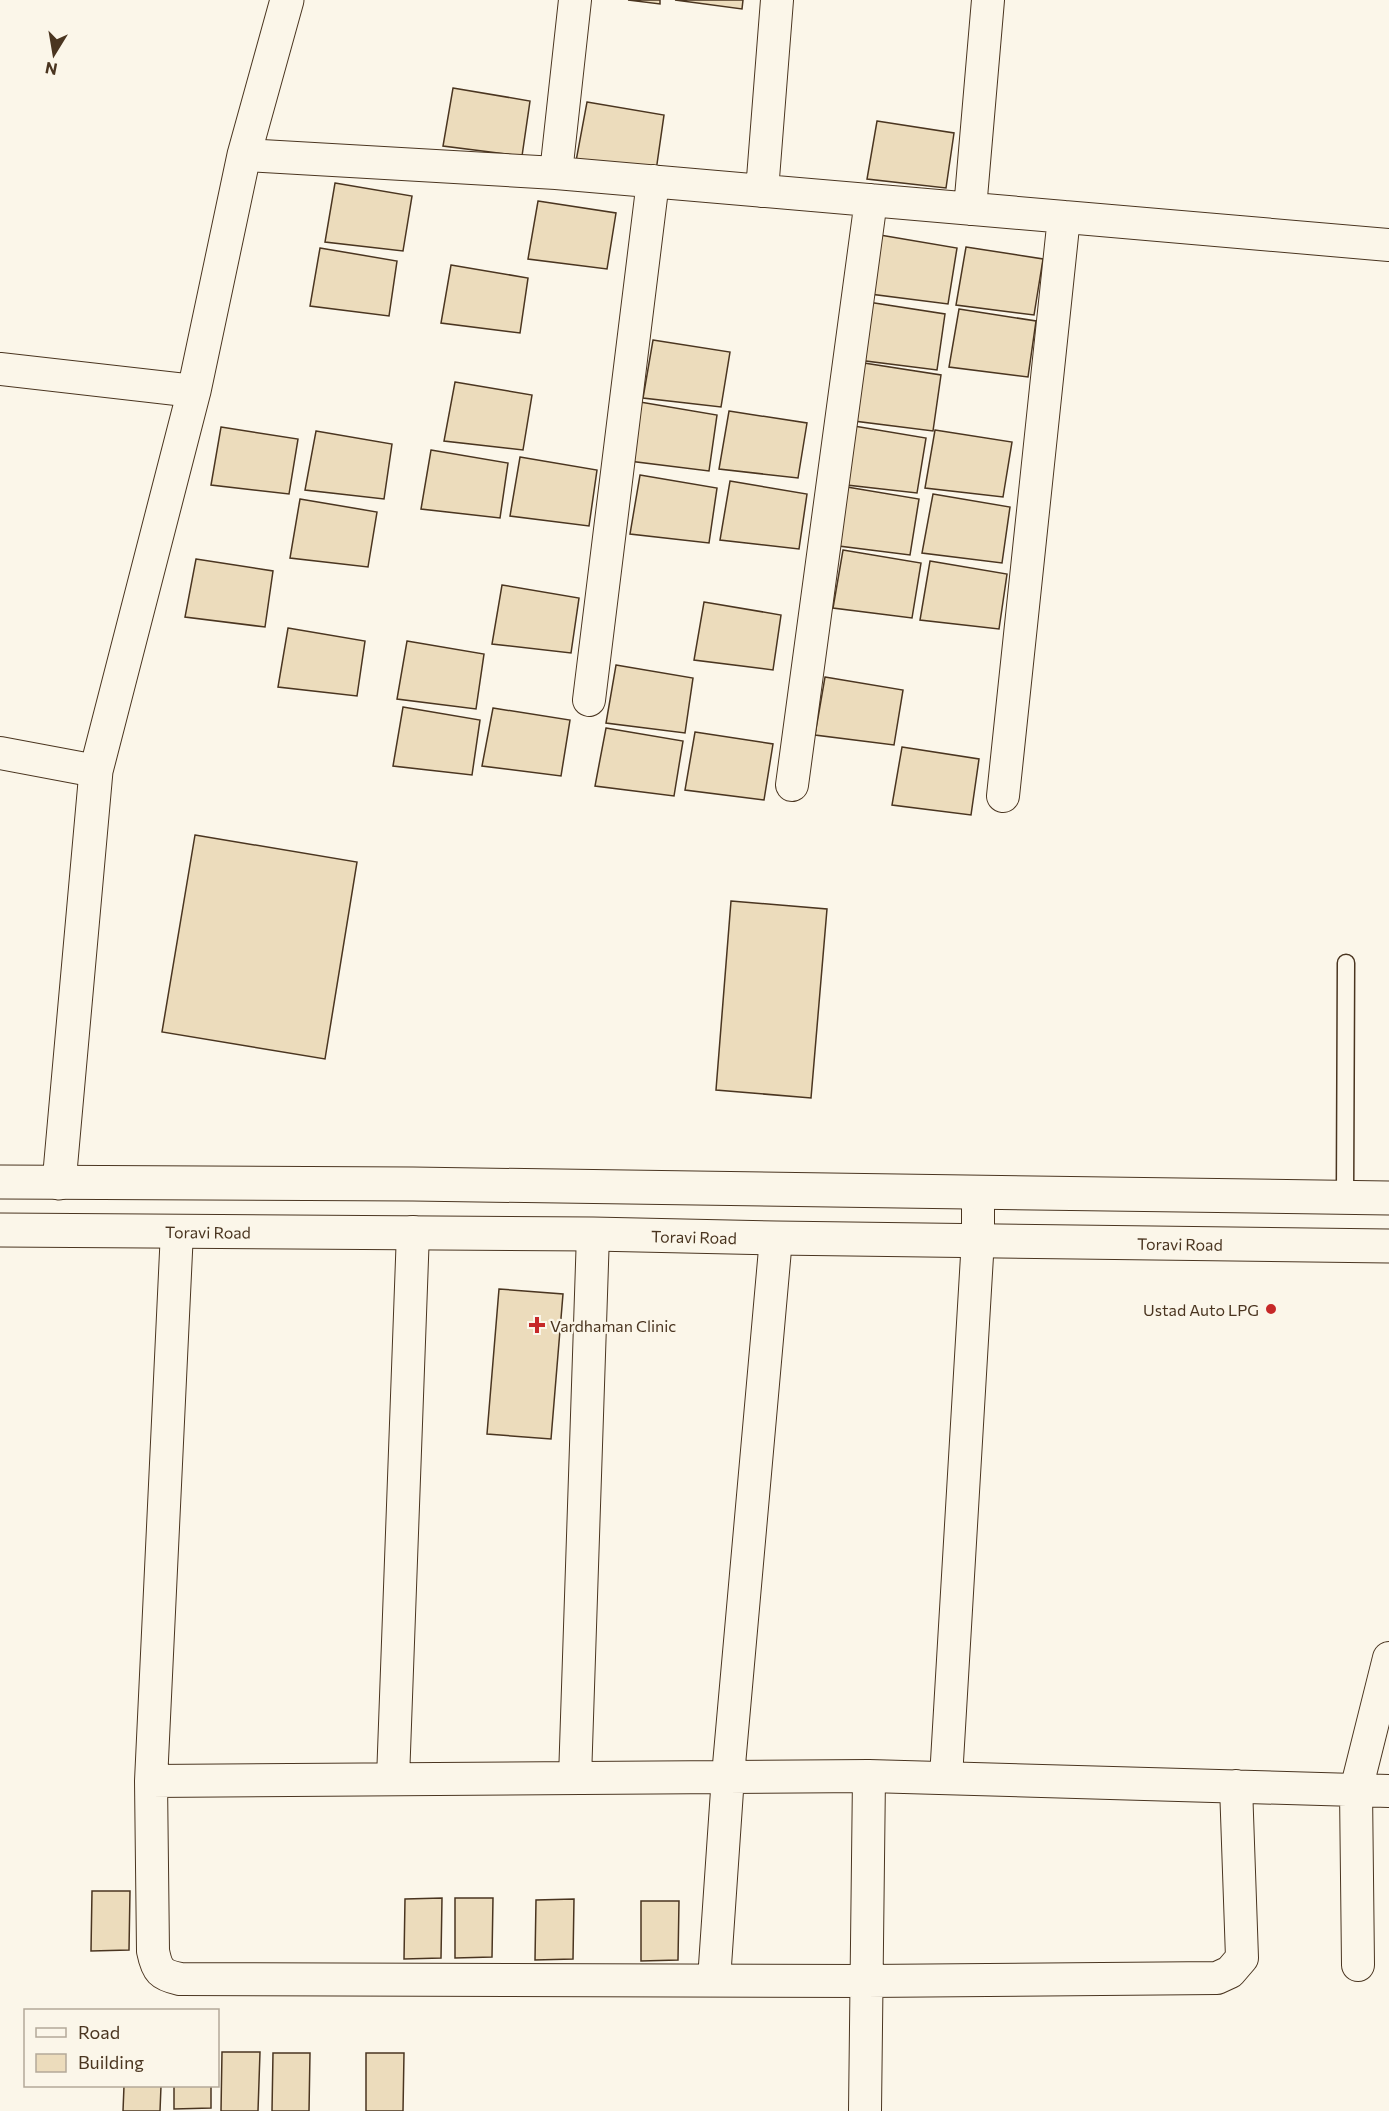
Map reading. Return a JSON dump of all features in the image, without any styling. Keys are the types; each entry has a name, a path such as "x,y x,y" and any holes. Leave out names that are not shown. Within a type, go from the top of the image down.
{"main road":[{"path":"59,1183 96,771 194,391 244,155 287,0"},
{"path":"0,1182 447,1185 1389,1198"},
{"name":"Toravi Road","path":"0,1230 593,1234 1389,1246"}],"street":[{"path":"556,172 575,0"},
{"path":"762,191 777,0"},
{"path":"970,209 988,0"},
{"path":"244,155 556,172 1389,245"},
{"path":"589,700 653,181"},
{"path":"792,785 871,200"},
{"path":"1003,796 1064,217"},
{"path":"0,369 194,391"},
{"path":"0,753 96,771"},
{"path":"946,1778 978,1239 978,1192"},
{"path":"177,1231 151,1781 153,1952 156,1967 167,1976 180,1979 867,1982 1217,1978 1230,1972 1242,1958 1236,1786"},
{"path":"393,1779 412,1232"},
{"path":"575,1778 593,1234"},
{"path":"714,1980 728,1776 776,1238"},
{"path":"1358,1965 1356,1790 1389,1658"},
{"path":"151,1781 870,1776 1389,1791"},
{"path":"865,2111 870,1776"}],"lane":[{"path":"1345,1197 1346,963"}],"building":[{"path":"628,0 660,0 660,4"},
{"path":"675,0 743,0 742,9"},
{"path":"453,88 530,101 522,156 443,146"},
{"path":"587,102 664,115 656,171 576,161"},
{"path":"877,121 954,133 946,188 867,179"},
{"path":"335,183 412,196 403,251 325,242"},
{"path":"538,201 616,213 607,269 528,259"},
{"path":"880,235 957,248 948,304 870,294"},
{"path":"966,247 1043,259 1034,315 956,305"},
{"path":"320,248 397,261 389,316 310,306"},
{"path":"451,265 528,278 520,333 441,323"},
{"path":"868,302 945,314 937,370 858,360"},
{"path":"959,309 1036,321 1028,377 949,367"},
{"path":"653,340 730,352 721,407 643,398"},
{"path":"864,363 941,375 933,431 854,421"},
{"path":"455,382 532,395 523,450 444,441"},
{"path":"640,402 717,415 709,471 629,461"},
{"path":"729,411 807,423 798,478 719,469"},
{"path":"848,425 926,438 917,493 838,484"},
{"path":"221,427 298,439 289,494 211,485"},
{"path":"935,430 1012,442 1003,497 925,488"},
{"path":"316,431 392,444 384,499 305,490"},
{"path":"431,450 508,463 500,518 421,509"},
{"path":"520,457 597,470 589,526 510,516"},
{"path":"640,475 717,488 709,543 630,534"},
{"path":"730,481 807,494 799,549 720,540"},
{"path":"841,486 919,499 910,555 831,545"},
{"path":"933,494 1010,507 1002,563 922,553"},
{"path":"300,499 377,512 368,567 290,558"},
{"path":"843,550 921,563 912,618 833,608"},
{"path":"196,559 273,571 265,627 185,617"},
{"path":"930,561 1007,574 999,629 920,620"},
{"path":"502,585 579,598 571,653 492,644"},
{"path":"704,602 781,615 773,670 694,660"},
{"path":"288,628 365,641 357,696 278,687"},
{"path":"407,641 484,654 476,709 397,699"},
{"path":"616,665 693,678 685,733 606,723"},
{"path":"825,677 903,690 894,745 815,735"},
{"path":"403,707 480,720 472,775 393,766"},
{"path":"493,708 570,720 561,776 482,766"},
{"path":"606,728 683,741 674,796 595,786"},
{"path":"695,732 773,744 764,800 685,790"},
{"path":"902,747 979,759 971,815 892,805"},
{"path":"195,835 357,862 325,1059 162,1032"},
{"path":"731,901 827,909 811,1098 716,1090"},
{"path":"499,1289 563,1294 551,1439 487,1434"},
{"path":"92,1891 130,1891 129,1950 91,1951"},
{"path":"442,1898 441,1958 404,1959 405,1899"},
{"path":"455,1898 493,1898 492,1957 455,1958"},
{"path":"574,1899 573,1959 535,1960 536,1900"},
{"path":"641,1901 679,1901 678,1960 641,1961"},
{"path":"222,2052 260,2052 258,2111 221,2111"},
{"path":"273,2053 310,2053 309,2111 272,2111"},
{"path":"366,2053 404,2053 403,2111 366,2111"},
{"path":"124,2087 161,2087 160,2111 123,2111"},
{"path":"174,2087 211,2087 211,2108 174,2109"}],"place":[{"name":"Ustad Auto LPG","path":"1271,1309"},
{"name":"Vardhaman Clinic","path":"537,1325"}]}
